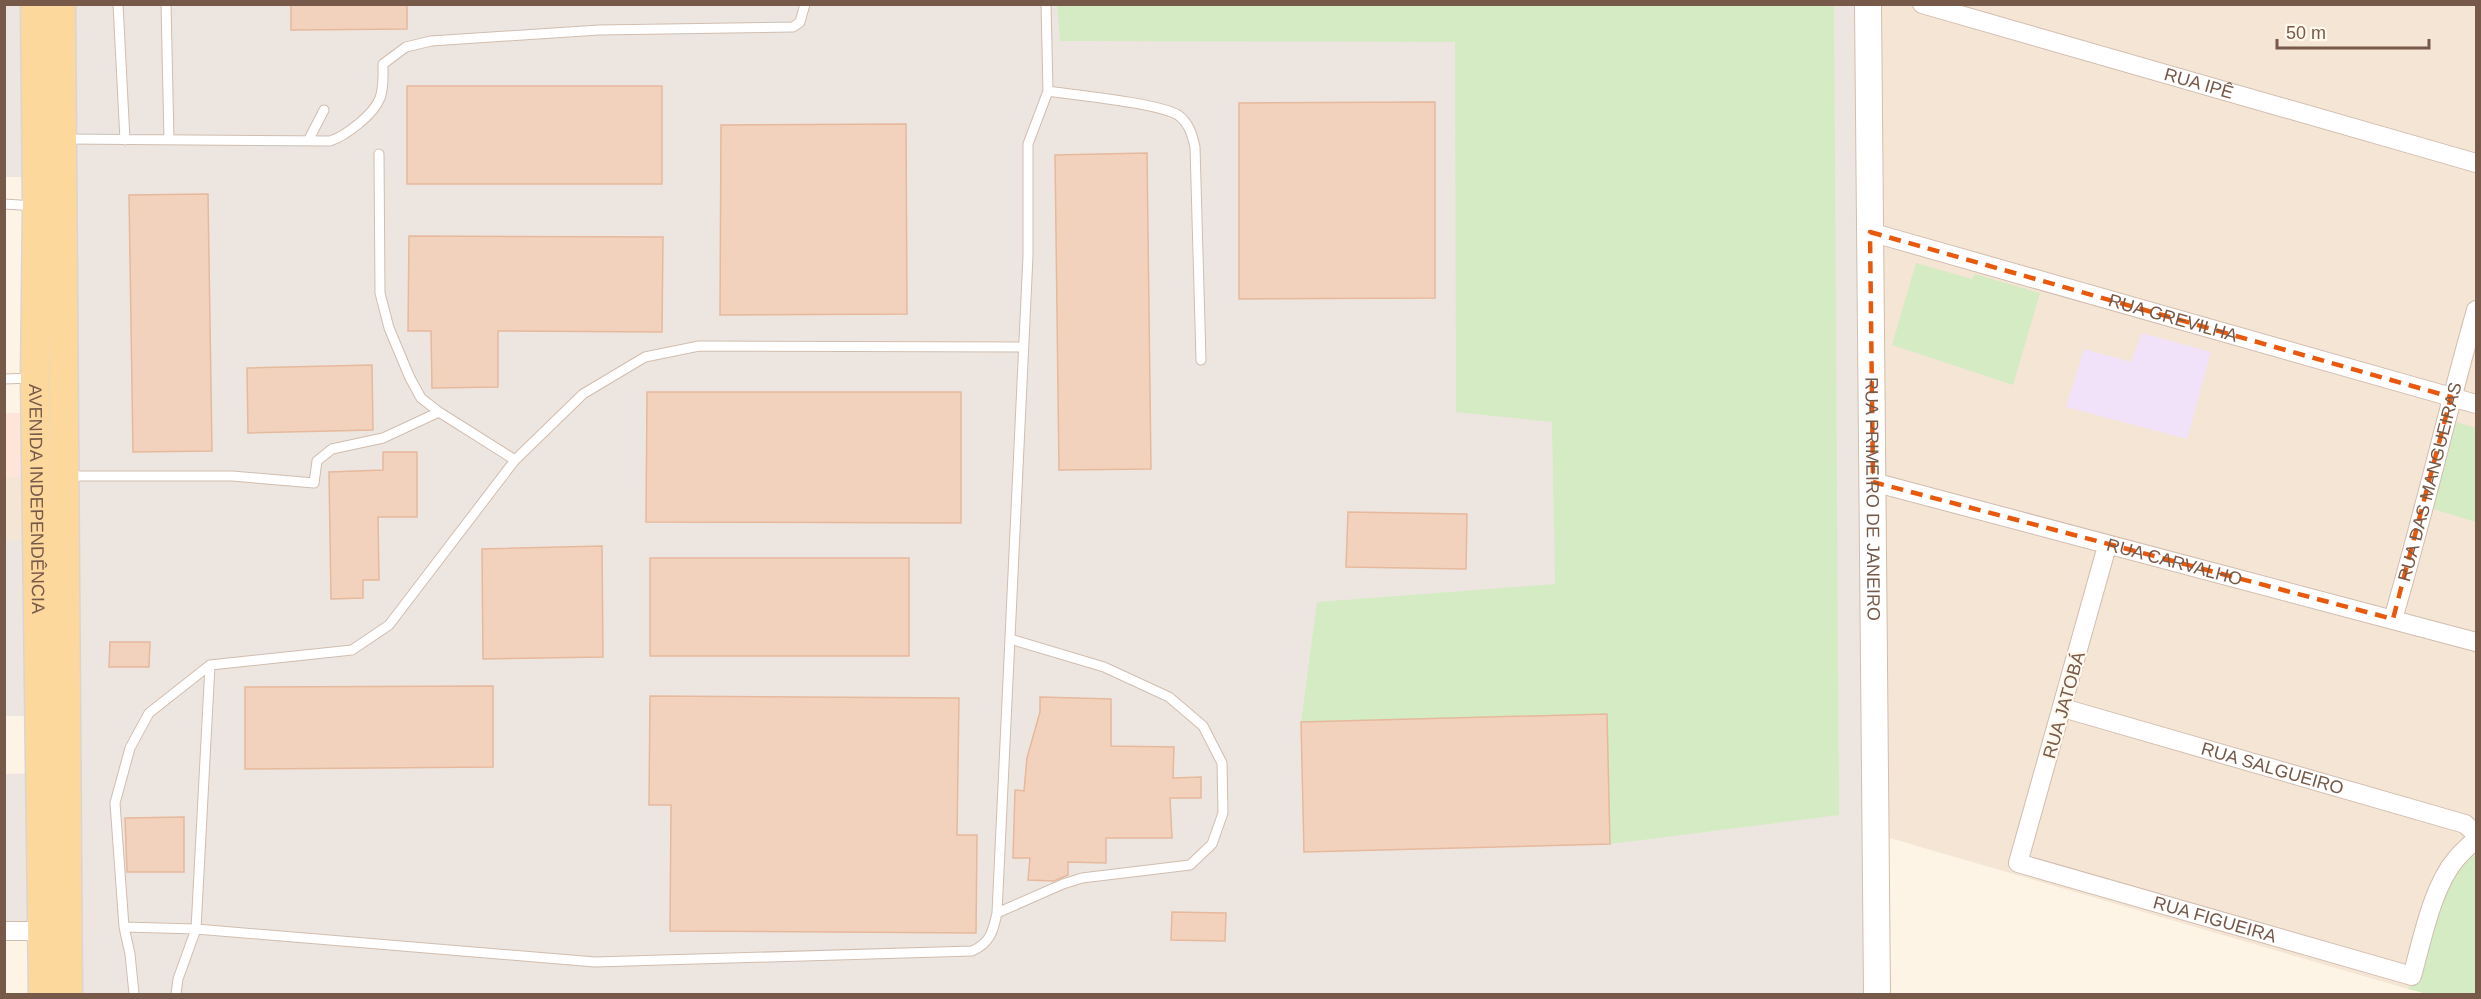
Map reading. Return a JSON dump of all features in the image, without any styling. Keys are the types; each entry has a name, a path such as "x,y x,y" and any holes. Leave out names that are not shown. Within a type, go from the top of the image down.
{"main road":[{"name":"AVENIDA INDEPENDÊNCIA","path":"34,4 49,139 49,378 55,931 68,994"},
{"name":"AVENIDA INDEPENDÊNCIA","path":"49,139 61,4"},
{"name":"AVENIDA INDEPENDÊNCIA","path":"43,994 55,931"}],"street":[{"name":"RUA PRIMEIRO DE JANEIRO","path":"1869,4 1877,994"},
{"name":"RUA IPÊ","path":"1922,4 2476,163"},
{"name":"RUA GREVILHA","path":"1870,232 2476,404"},
{"name":"RUA DAS MANGUEIRAS","path":"2393,620 2476,309"},
{"name":"RUA CARVALHO","path":"1873,482 2107,546 2476,642"},
{"name":"RUA JATOBÁ","path":"2018,863 2107,546"},
{"name":"RUA SALGUEIRO","path":"2063,708 2465,824 2476,834"},
{"name":"RUA FIGUEIRA","path":"2018,863 2412,976 2429,916 2444,879 2455,860 2476,839"},
{"path":"4,931 55,931"}],"lane":[{"path":"118,4 124,140"},
{"path":"166,4 169,140"},
{"path":"49,139 330,141 339,138 366,116 380,98 383,64 406,47 432,40 599,30 793,27 800,22 805,4"},
{"path":"123,927 196,929 595,962 972,951 985,946 993,933 997,913 1028,256 1028,144 1048,91 1046,4"},
{"path":"1048,91 1153,108 1177,115 1189,126 1196,147 1202,360"},
{"path":"308,141 324,110"},
{"path":"379,154 380,292 389,328 410,378 421,398 515,460"},
{"path":"4,204 50,207"},
{"path":"134,994 130,954 123,927 115,803 130,748 149,713 210,665 352,650 389,625 515,460 583,394 645,357 699,346 1023,347"},
{"path":"4,379 49,378"},
{"path":"51,477 232,476 314,483 317,461 332,449 383,438 439,412"},
{"path":"997,913 1082,878 1190,865 1212,844 1223,813 1222,763 1203,726 1169,698 1104,667 1010,639"},
{"path":"176,994 178,979 196,929 210,665"}],"highlighted area":[{"path":"1870,232 2451,397 2393,619 1873,482"}],"shaded area":[{"path":"4,5 35,5 37,177 5,177"},
{"path":"61,5 1868,5 1877,994 68,994"},
{"path":"1868,5 2476,5 2476,839 2427,925 2408,989 1876,834"},
{"path":"2142,333 2211,352 2187,439 2066,407 2084,349 2131,362"},
{"path":"4,413 36,413 37,477 5,477"},
{"path":"4,477 37,477 38,539 5,540"},
{"path":"38,539 41,716 5,716 4,540"},
{"path":"41,773 43,931 5,931 4,774"}],"green space":[{"path":"1057,5 1834,5 1839,815 1610,844 1606,714 1301,722 1317,602 1555,584 1552,422 1456,412 1455,42 1060,41"},
{"path":"1916,263 1972,279 1975,274 2040,293 2013,385 1892,345"},
{"path":"2456,422 2476,428 2476,522 2430,508"},
{"path":"2476,839 2476,994 2427,994 2408,989 2435,898"}],"building":[{"path":"291,4 407,4 407,29 291,30"},
{"path":"407,86 662,86 662,184 407,184"},
{"path":"1435,102 1435,298 1239,299 1239,103"},
{"path":"906,124 907,314 720,315 721,125"},
{"path":"1147,153 1151,469 1059,470 1055,155"},
{"path":"208,194 212,451 133,452 129,195"},
{"path":"409,236 663,237 662,332 498,331 498,387 432,388 431,331 408,331"},
{"path":"372,365 373,430 248,433 247,368"},
{"path":"647,392 961,392 961,523 646,522"},
{"path":"383,452 417,452 417,517 378,517 379,580 363,580 363,598 331,599 329,472 383,470"},
{"path":"1348,512 1467,514 1466,569 1346,567"},
{"path":"602,546 603,657 483,659 482,549"},
{"path":"650,558 909,558 909,656 650,656"},
{"path":"110,642 150,642 149,667 109,667"},
{"path":"493,686 493,767 245,769 245,687"},
{"path":"650,696 959,698 957,835 977,835 976,933 670,931 671,805 649,805"},
{"path":"1040,697 1111,699 1111,746 1174,747 1173,778 1201,777 1201,798 1170,798 1172,838 1106,838 1106,863 1068,862 1068,875 1054,881 1028,880 1030,858 1013,858 1015,790 1024,791 1027,758 1040,712"},
{"path":"1607,714 1610,844 1304,852 1301,722"},
{"path":"184,817 184,872 127,872 125,818"},
{"path":"1172,912 1226,913 1225,941 1171,940"}]}
